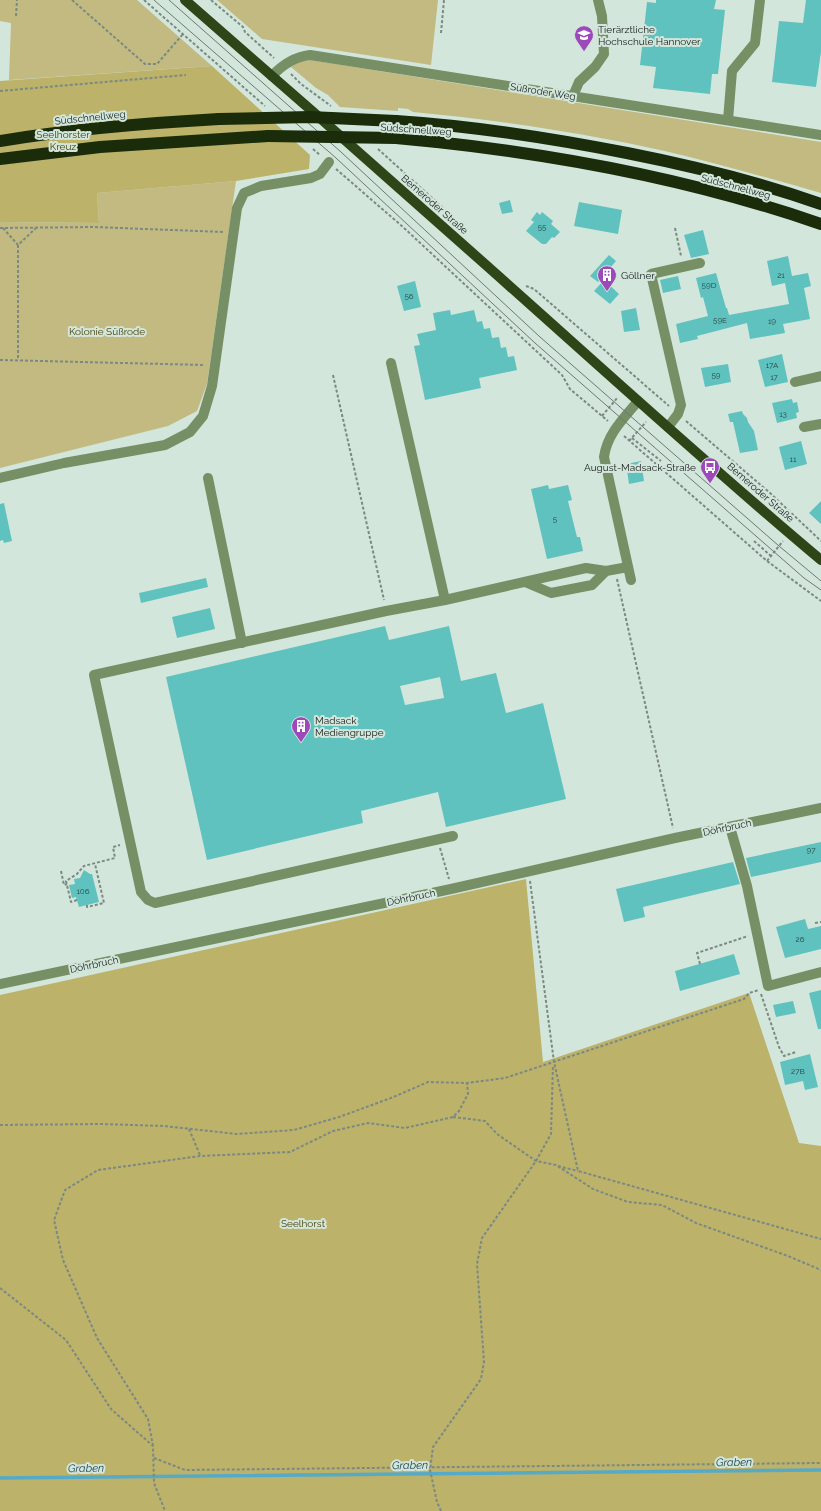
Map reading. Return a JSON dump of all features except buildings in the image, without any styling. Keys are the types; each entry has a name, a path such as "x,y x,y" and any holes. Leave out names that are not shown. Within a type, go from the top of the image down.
{"highway":[{"name":"Südschnellweg","path":"0,141 35,135 98,128 162,122 219,119 302,117 439,124 583,144 725,175 821,204"},
{"name":"Südschnellweg","path":"0,159 100,147 268,136 396,138 508,150 650,177 790,213 821,224"}],"main road":[{"name":"Bemeroder Straße","path":"185,0 454,236 758,507 821,560"}],"street":[{"path":"573,96 579,82 595,67 604,54 602,16 598,0"},
{"path":"728,120 732,71 755,43 760,0"},
{"name":"Süßroder Weg","path":"272,76 290,60 310,55 821,135"},
{"path":"0,478 64,463 165,445 190,432 203,416 212,386 237,208 244,194 261,186 311,178 320,174 329,162"},
{"path":"668,426 678,414 681,405 651,274 700,263"},
{"path":"391,362 445,600"},
{"path":"795,382 821,376"},
{"path":"631,580 604,457 605,448 616,428 638,401"},
{"path":"804,428 821,424"},
{"path":"208,478 242,643"},
{"path":"453,836 155,903 148,900 141,892 94,675 386,611 445,600 586,568 611,571 628,567"},
{"path":"525,582 551,593 592,584 611,571"},
{"name":"Döhrbruch","path":"0,984 451,889 529,870 675,838 821,808"},
{"path":"730,827 757,933 764,988 821,972"}],"path":[{"path":"16,0 16,16"},
{"path":"72,0 145,64 157,64 183,34"},
{"path":"144,0 271,111"},
{"path":"211,0 243,27 245,32"},
{"path":"441,33 444,0"},
{"path":"0,91 186,75"},
{"path":"311,147 409,233 562,375 570,389 767,561 821,601"},
{"path":"1,228 94,227 233,232"},
{"path":"1,228 18,245 18,360"},
{"path":"18,245 36,228"},
{"path":"675,228 684,267"},
{"path":"0,360 216,365"},
{"path":"333,375 386,611"},
{"path":"632,438 661,461"},
{"path":"754,541 771,556"},
{"path":"611,571 675,838"},
{"path":"438,840 451,889"},
{"path":"77,900 71,902 66,881 77,874 84,866 115,858 113,847 131,842"},
{"path":"87,905 87,907 104,903 95,864"},
{"path":"529,870 554,1062 578,1171"},
{"path":"61,871 64,885 67,884"},
{"path":"815,923 821,922"},
{"path":"700,964 697,953 757,933"},
{"path":"0,1125 101,1124 164,1126 237,1134 294,1130 369,1106 428,1082 467,1083 505,1078 744,999 749,993 764,988 779,1047 784,1056 796,1052"},
{"path":"441,1511 437,1502 430,1470 433,1447 481,1379 484,1362 477,1264 482,1238 536,1161 551,1134 554,1062"},
{"path":"453,1117 459,1111 468,1094 467,1083"},
{"path":"165,1511 154,1482 153,1446 148,1419 97,1338 63,1260 54,1220 65,1190 98,1170 200,1156 290,1152 333,1131 368,1123 405,1128 453,1117 485,1121 496,1134 536,1161 578,1171 821,1239"},
{"path":"189,1129 200,1156"},
{"path":"553,1165 593,1189 628,1202 662,1206 696,1223 722,1231 821,1270"},
{"path":"0,1288 66,1340 111,1409 153,1446"},
{"path":"154,1458 185,1470 430,1466 821,1463"}],"green space":[{"path":"0,0 137,0 212,66 9,80 11,23 0,21"},
{"path":"217,0 438,0 431,65 262,39"},
{"path":"311,60 821,142 821,193 633,144 486,120 413,112 408,109 398,108 398,111 340,107 328,95 316,88 291,67 300,61"},
{"name":"Seelhorster Kreuz","path":"212,66 310,155 309,169 236,181 97,193 99,223 0,222 0,81"},
{"name":"Kolonie Süßrode","path":"236,181 207,384 197,411 168,426 0,468 0,222 99,223 97,193"},
{"name":"Seelhorst","path":"526,879 543,1062 749,993 799,1143 821,1146 821,1511 0,1511 0,995"}],"waterway":[{"name":"Graben","path":"0,1478 821,1470"}],"tram line":[{"path":"154,0 336,158 535,343 804,578 821,590"},
{"path":"169,0 341,152 540,337 821,581"}],"place":[{"name":"Tierärztliche Hochschule Hannover","path":"584,52"},
{"name":"Göllner","path":"607,292"},
{"name":"August-Madsack-Straße","path":"710,484"},
{"name":"Madsack Mediengruppe","path":"301,743"}]}
